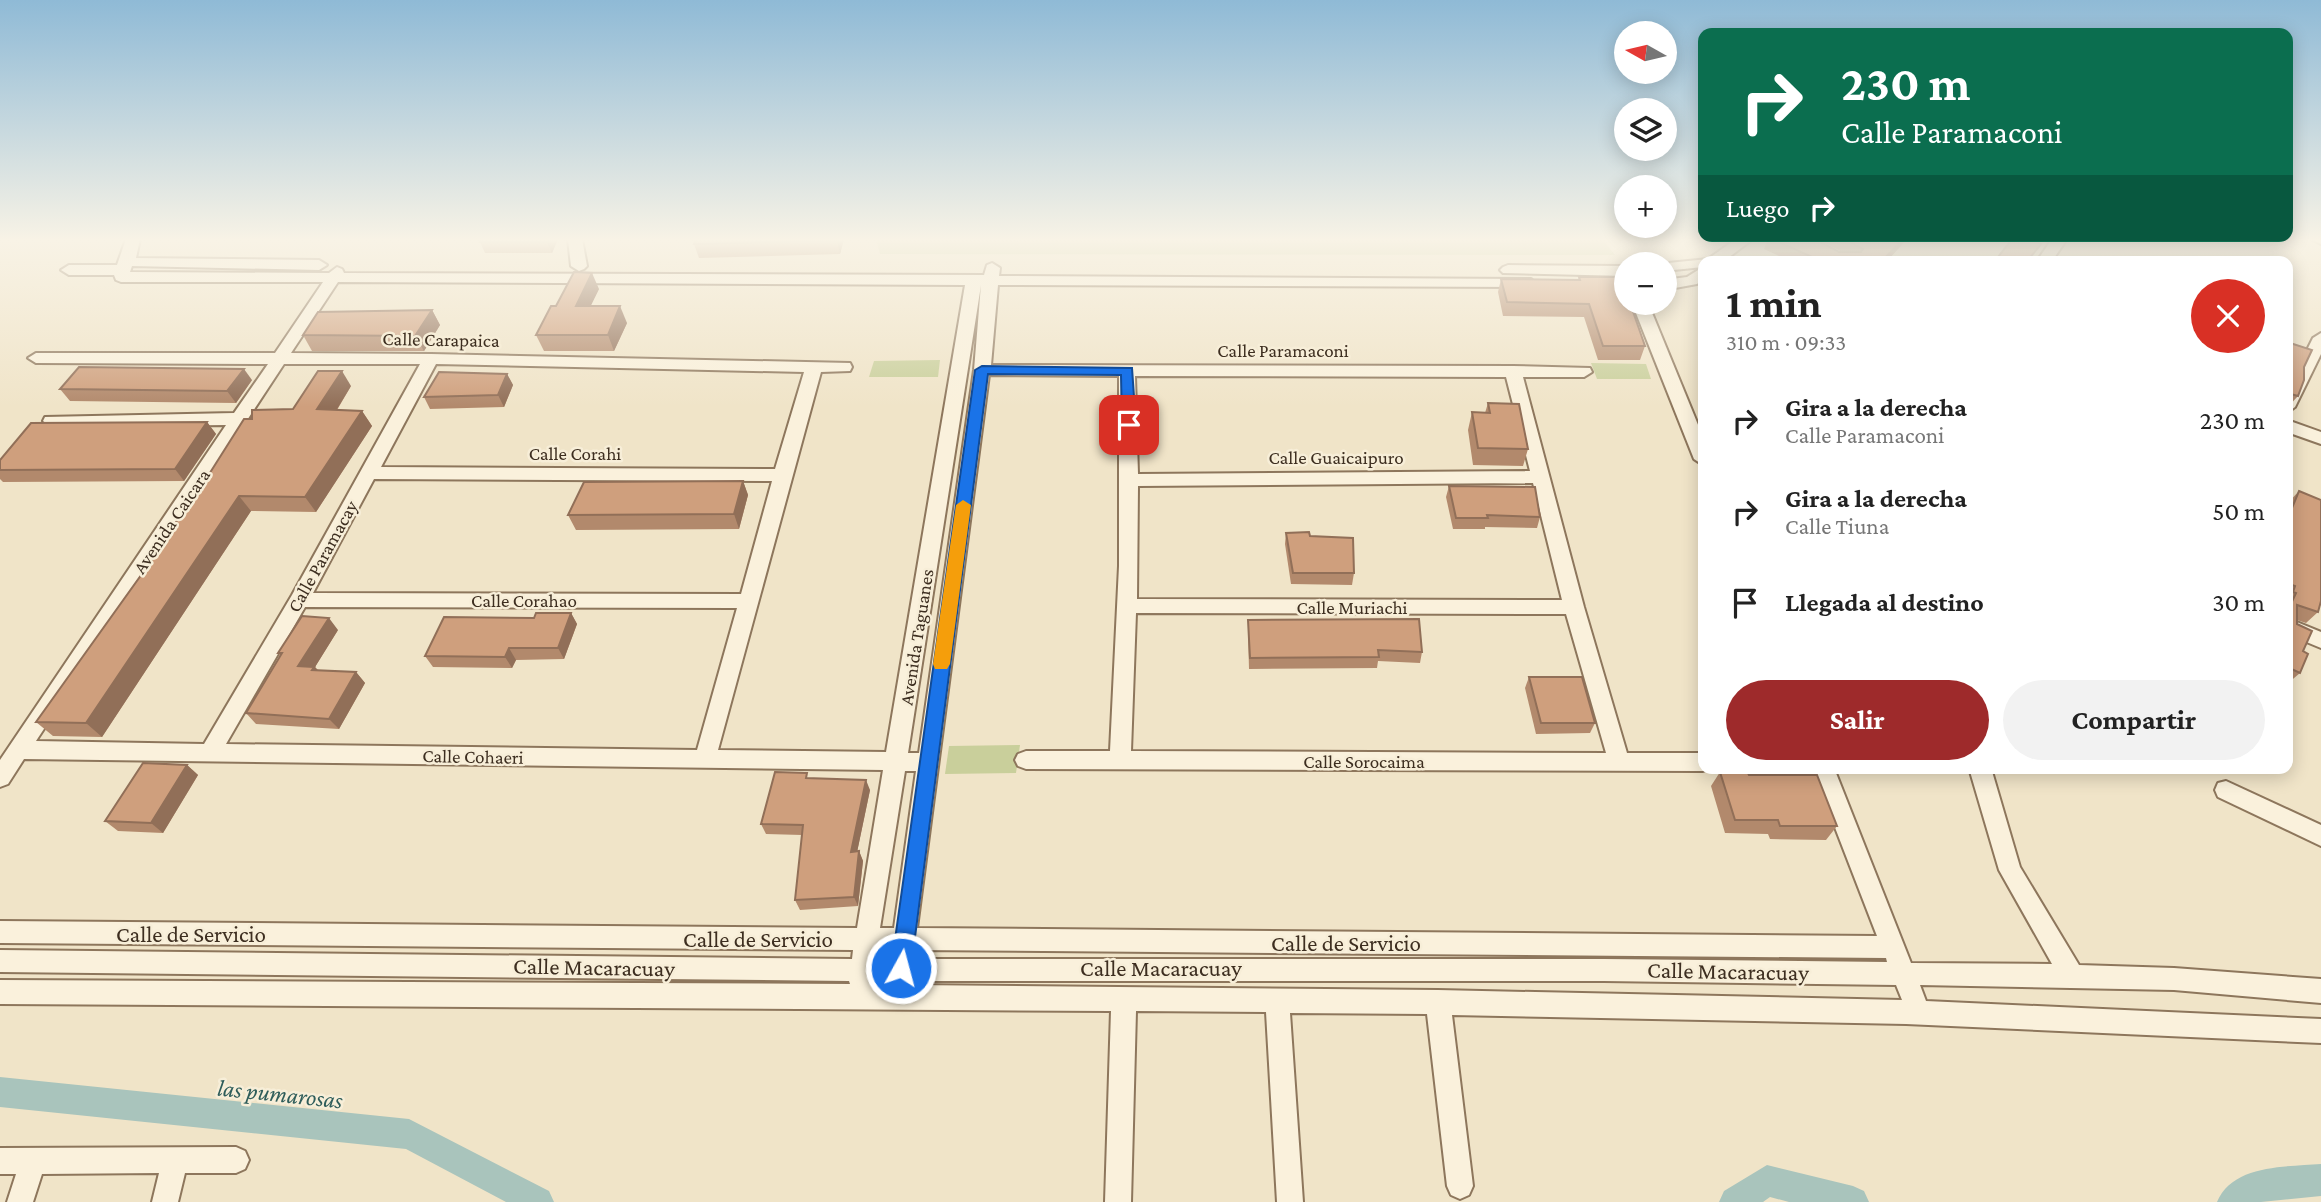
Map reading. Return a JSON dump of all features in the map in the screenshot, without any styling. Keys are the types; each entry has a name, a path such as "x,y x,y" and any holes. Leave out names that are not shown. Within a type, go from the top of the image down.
{"street":[{"name":"Avenida Caicara","path":"0,778 322,295"},
{"name":"Avenida Taguanes","path":"857,995 896,762 982,295"},
{"name":"Avenida Taguanes","path":"896,996 982,370 985,295"},
{"path":"1645,315 1698,446"},
{"path":"2293,395 2321,338"},
{"name":"Calle Carapaica","path":"36,358 430,359 844,367"},
{"name":"Calle Paramacay","path":"211,751 299,600 430,359"},
{"path":"705,760 750,601 781,475 814,367"},
{"name":"Calle Paramaconi","path":"982,370 1584,372"},
{"path":"1120,760 1129,606 1131,480 1128,371"},
{"path":"1513,371 1574,607 1619,761"},
{"path":"51,421 239,419"},
{"path":"2293,428 2321,438"},
{"name":"Calle Corahi","path":"368,473 781,475"},
{"name":"Calle Guaicaipuro","path":"1131,480 1542,477"},
{"name":"Calle Corahao","path":"299,600 750,601"},
{"name":"Calle Muriachi","path":"1129,606 1574,607"},
{"path":"2293,628 2321,640"},
{"name":"Calle Cohaeri","path":"18,750 928,762"},
{"name":"Calle Sorocaima","path":"1026,760 1698,762"},
{"path":"1825,774 1919,1013"},
{"path":"1982,774 2010,870 2072,976"},
{"path":"2226,790 2321,836"},
{"name":"Calle de Servicio","path":"0,932 1894,947"},
{"name":"Calle Macaracuay","path":"0,961 862,970 1604,970 2072,976 2174,979 2321,991"},
{"name":"Calle Macaracuay","path":"0,992 857,995 1438,1002 2157,1020 2321,1031"},
{"path":"1118,1202 1124,999"},
{"path":"1277,1000 1290,1202"},
{"path":"1438,1002 1460,1186"},
{"path":"165,1202 175,1160"},
{"path":"0,1161 236,1160"},
{"path":"20,1202 33,1162"}],"green space":[{"path":"940,360 938,377 869,377 874,361"},
{"path":"1591,363 1646,364 1651,379 1597,379"},
{"path":"1020,745 1016,773 945,774 949,746"}],"building":[{"path":"562,295 581,295 576,306 620,306 608,335 536,335 551,306 556,306"},
{"path":"1505,295 1614,295 1614,315 1634,315 1645,346 1603,346 1589,304 1507,302"},
{"path":"432,310 415,336 303,335 318,312"},
{"path":"2293,344 2312,350 2304,367 2304,380 2298,396 2293,395"},
{"path":"79,367 244,369 227,391 60,389"},
{"path":"318,371 342,371 317,409 362,411 305,497 239,496 86,723 36,722 154,557 150,557 194,498 244,419 252,419 252,410 293,409"},
{"path":"439,372 507,374 498,395 424,397"},
{"path":"1488,403 1519,404 1528,449 1478,448 1472,412 1490,413"},
{"path":"207,422 175,469 0,470 0,460 31,423"},
{"path":"743,481 734,514 568,515 584,482"},
{"path":"1449,486 1535,487 1540,517 1487,515 1488,518 1456,518"},
{"path":"2299,491 2321,500 2321,601 2318,612 2297,605 2297,624 2312,631 2303,651 2308,654 2300,673 2293,670 2293,599 2296,593 2293,592 2293,506"},
{"path":"1309,532 1310,536 1353,538 1354,573 1293,573 1286,533"},
{"path":"536,613 571,613 558,648 509,648 505,657 425,656 444,617 534,618"},
{"path":"302,616 329,618 298,666 314,667 312,670 356,672 329,719 246,713 282,653 278,653"},
{"path":"1419,619 1422,652 1378,650 1379,657 1250,658 1248,620"},
{"path":"1529,677 1582,677 1595,723 1541,723"},
{"path":"143,763 187,765 151,823 105,821"},
{"path":"775,772 807,773 806,778 866,780 851,852 859,851 854,897 795,900 803,825 761,824"},
{"path":"1721,774 1817,775 1837,826 1780,826 1778,820 1735,820"}],"waterway":[{"name":"las pumarosas","path":"0,1092 409,1134 538,1202"},
{"name":"las pumarosas","path":"2233,1202 2259,1185 2321,1180"},
{"name":"las pumarosas","path":"1735,1202 1767,1181 1853,1202"}],"slow traffic":[{"path":"941,664 963,505"}],"route":[{"path":"901,968 982,370 1128,371 1129,425"}]}
